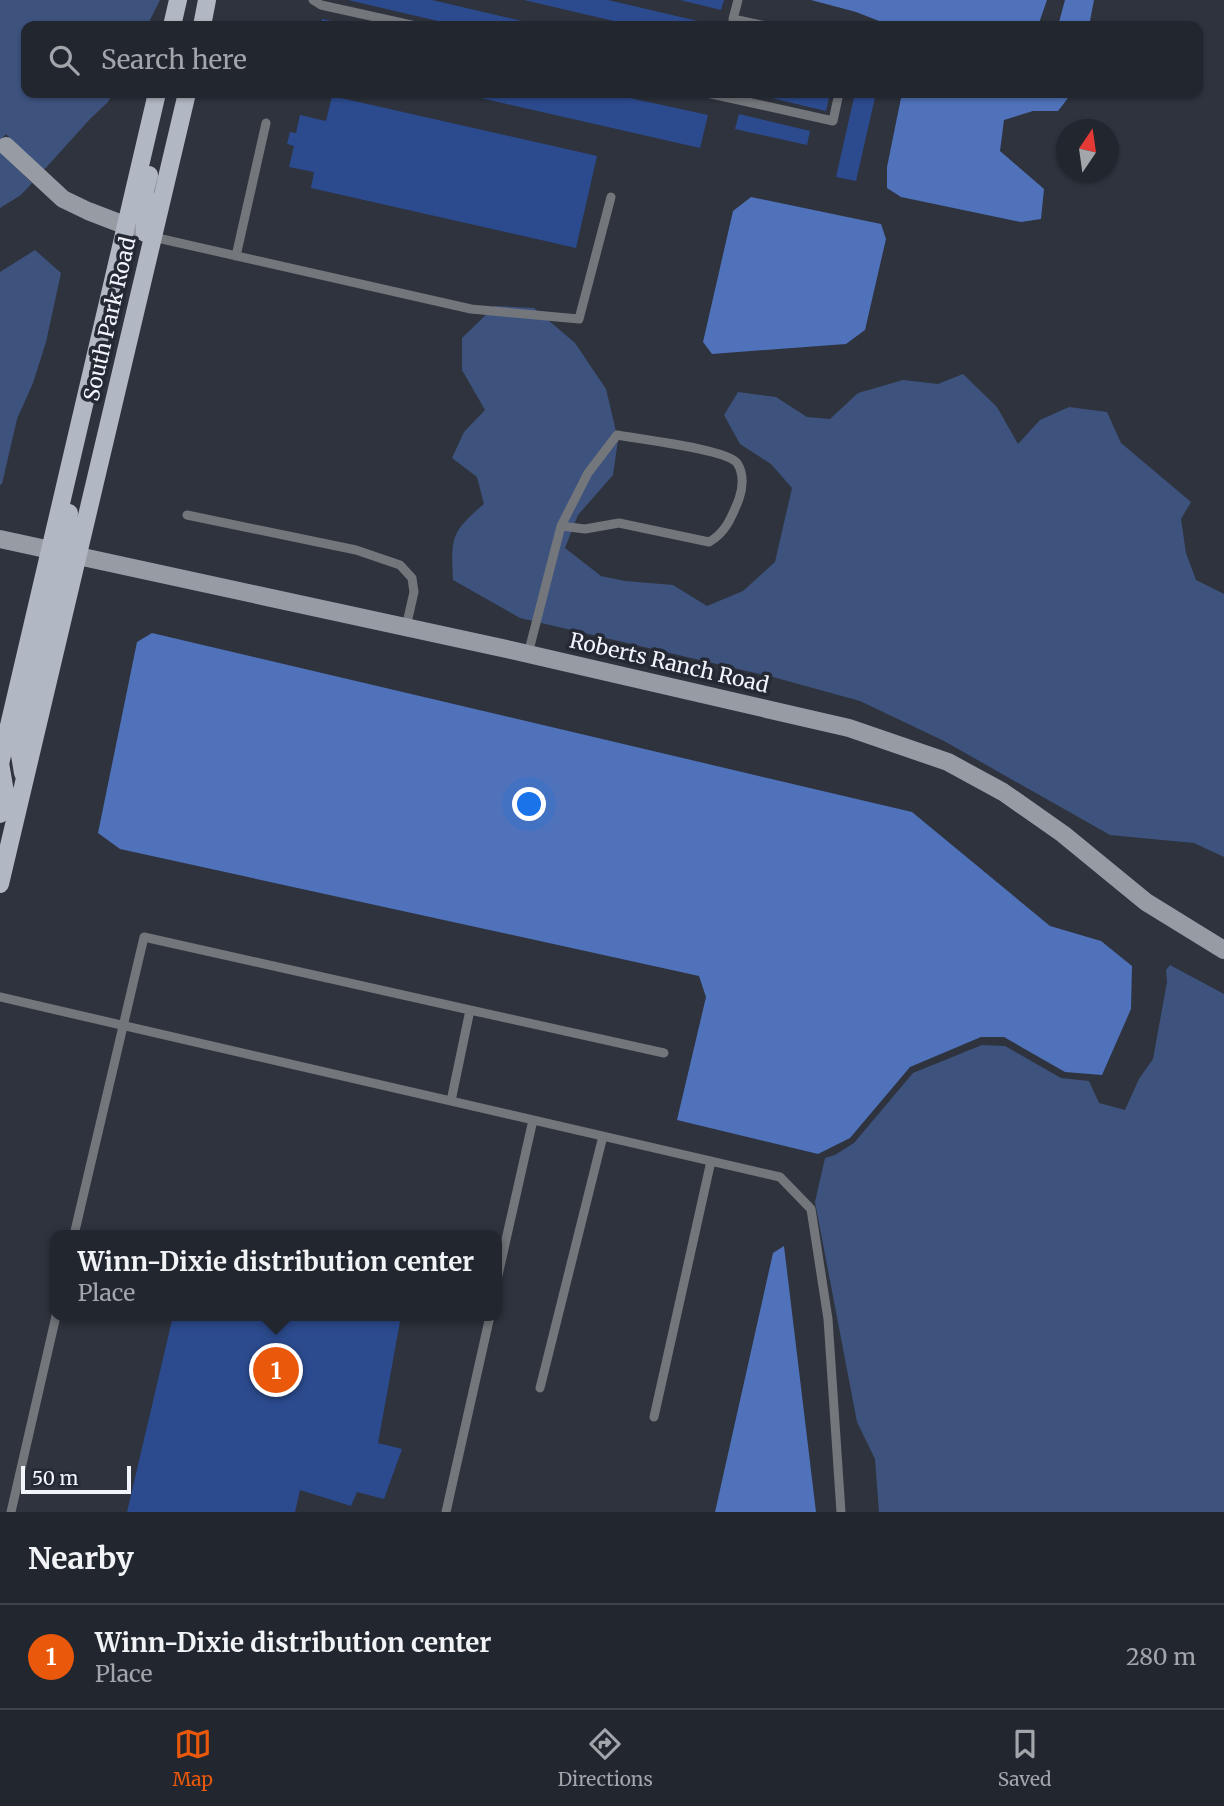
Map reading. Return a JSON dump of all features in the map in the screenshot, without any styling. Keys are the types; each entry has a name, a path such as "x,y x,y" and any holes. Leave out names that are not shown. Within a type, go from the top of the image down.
{"main road":[{"path":"203,21 207,0"},
{"name":"South Park Road","path":"63,553 97,348 156,98"},
{"path":"149,235 145,191 167,98"},
{"name":"South Park Road","path":"63,553 186,98"},
{"path":"0,814 5,792 0,763 63,553"},
{"path":"0,884 25,780 63,553"}],"street":[{"path":"3,143 63,199 149,235"},
{"name":"Roberts Ranch Road","path":"0,540 528,654 849,728 948,762 1003,792 1063,834 1146,902 1224,950"}],"lane":[{"path":"313,0 321,5 393,21"},
{"path":"737,0 733,19 742,21"},
{"path":"730,98 833,121 838,98"},
{"path":"236,256 266,123"},
{"path":"149,235 471,309 579,319 611,197"},
{"path":"528,654 561,526 588,473 617,435 719,453 736,461 742,473 741,492 731,519 719,536 709,542 618,523 585,529 561,526"},
{"path":"187,515 356,550 400,565 412,578 414,592 406,627"},
{"path":"75,1230 144,937 664,1053"},
{"path":"0,997 780,1177 811,1209 828,1319 841,1512"},
{"path":"451,1101 470,1010"},
{"path":"502,1257 533,1120"},
{"path":"540,1388 603,1136"},
{"path":"654,1418 711,1161"},
{"path":"11,1512 55,1321"},
{"path":"446,1512 488,1321"}],"shaded area":[{"path":"0,0 160,0 150,21 21,21 21,98 110,98 43,171 6,134 0,140"},
{"path":"811,0 1047,0 1040,21 879,21"},
{"path":"1065,0 1094,0 1090,21 1059,21"},
{"path":"901,98 1068,98 1058,111 1033,111 1004,120 1000,151 1044,189 1041,219 1021,222 901,197 887,188 887,167"},
{"path":"0,152 32,183 21,195 0,208"},
{"path":"751,197 881,224 886,239 865,330 846,344 712,354 703,342 733,211"},
{"path":"35,250 61,273 46,342 33,383 17,419 0,485 0,272"},
{"path":"495,306 534,308 575,343 606,389 618,440 613,475 578,515 565,548 601,576 673,585 707,606 743,591 775,562 792,488 771,464 740,444 724,415 738,392 776,397 807,417 830,419 858,393 903,380 938,384 963,374 997,407 1018,444 1040,420 1069,407 1107,412 1121,443 1191,502 1181,519 1186,553 1196,580 1224,594 1224,857 1194,843 1110,835 944,741 860,701 773,677 520,618 453,580 452,554 455,536 484,504 477,477 452,458 464,432 485,410 462,370 462,338"},
{"path":"152,633 912,812 1050,926 1101,941 1132,966 1131,1009 1102,1075 1065,1072 1004,1037 981,1037 910,1067 850,1138 818,1154 677,1120 706,997 699,976 120,849 98,833 137,642"},
{"path":"1170,965 1224,994 1224,1512 879,1512 875,1459 857,1422 815,1202 825,1158 854,1143 913,1073 982,1045 1005,1046 1061,1078 1089,1081 1099,1103 1125,1110 1139,1079 1153,1059 1167,982 1166,970"},
{"path":"784,1246 816,1512 715,1512 773,1253"}],"building":[{"path":"348,0 432,0 522,21 438,21"},
{"path":"524,0 608,0 698,21 614,21"},
{"path":"680,0 724,0 721,10"},
{"path":"332,98 341,98 597,156 576,248 311,188 314,172 289,167 294,146 287,144 290,132 296,133 300,115 326,121"},
{"path":"481,98 630,98 708,115 700,148"},
{"path":"772,98 829,98 826,111"},
{"path":"854,98 875,98 856,181 836,177"},
{"path":"739,114 810,131 807,145 735,129"},
{"path":"172,1321 400,1321 378,1443 402,1449 384,1499 357,1492 351,1506 300,1490 295,1512 127,1512"}],"place":[{"name":"Winn-Dixie distribution center","path":"276,1370"}]}
